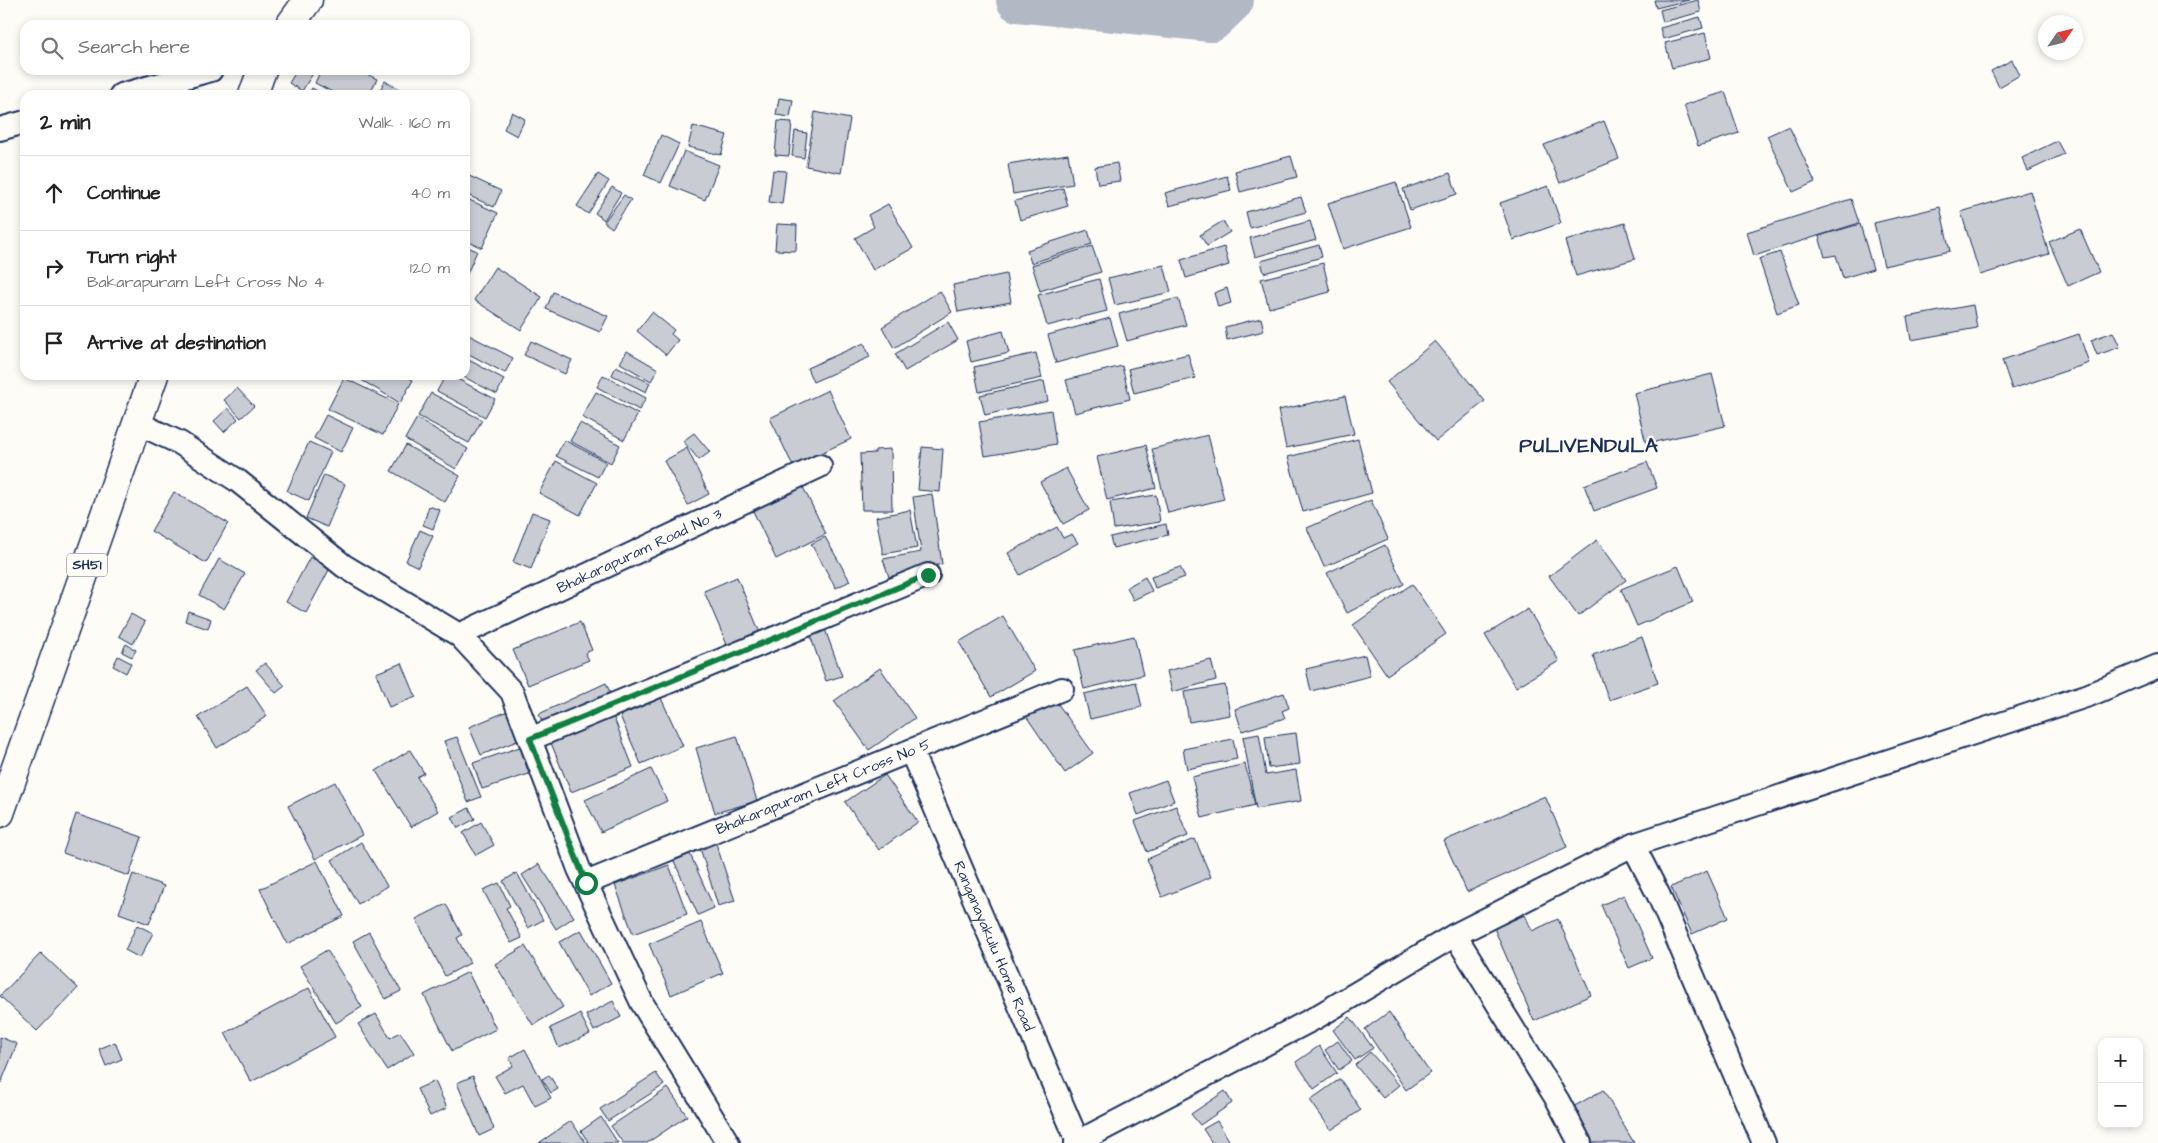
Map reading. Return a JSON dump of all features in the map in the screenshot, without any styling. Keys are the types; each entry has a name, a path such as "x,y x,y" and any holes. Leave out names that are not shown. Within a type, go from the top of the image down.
{"main road":[{"path":"294,20 308,0"},
{"path":"255,90 260,75"},
{"name":"SH51","path":"0,813 10,752 152,380"}],"street":[{"path":"139,90 193,75"},
{"path":"0,129 20,123"},
{"path":"137,423 180,443 238,482 344,566 459,635 512,692 586,883 642,1003 728,1143"},
{"name":"Bhakarapuram Road No 3","path":"459,635 820,466"},
{"path":"530,739 928,575"},
{"path":"1077,1143 1315,1018 1455,935 1633,845 2088,695 2158,666"},
{"name":"Bhakarapuram Left Cross No 5","path":"586,883 1062,689"},
{"name":"Ranganayakulu Home Road","path":"911,751 1077,1143"},
{"path":"1633,845 1659,896 1764,1143"},
{"path":"1455,935 1558,1101 1580,1143"}],"building":[{"path":"1654,0 1689,0 1656,8"},
{"path":"1698,0 1701,12 1663,22 1660,10"},
{"path":"1700,17 1703,28 1663,39 1660,28"},
{"path":"1705,33 1711,58 1672,68 1665,43"},
{"path":"2012,60 2020,75 1999,87 1991,71"},
{"path":"294,75 312,75 303,90 289,83"},
{"path":"319,75 369,75 377,79 372,90 328,90 315,83"},
{"path":"385,81 401,90 380,90"},
{"path":"1725,92 1739,133 1698,146 1684,105"},
{"path":"779,98 793,100 790,117 776,115"},
{"path":"512,112 525,119 517,136 504,129"},
{"path":"815,112 850,119 841,173 806,166"},
{"path":"778,121 792,122 789,156 775,155"},
{"path":"1604,121 1619,159 1560,183 1544,145"},
{"path":"693,126 727,135 721,155 688,147"},
{"path":"1789,126 1815,182 1793,192 1767,136"},
{"path":"795,131 807,133 804,158 792,156"},
{"path":"661,135 679,144 661,183 644,175"},
{"path":"2057,141 2064,154 2028,171 2022,158"},
{"path":"684,151 719,165 705,200 670,186"},
{"path":"1068,154 1073,184 1013,194 1008,164"},
{"path":"1291,156 1297,177 1240,192 1235,171"},
{"path":"1117,163 1120,181 1098,184 1095,167"},
{"path":"773,170 786,171 782,204 769,202"},
{"path":"1450,173 1457,194 1410,210 1403,189"},
{"path":"598,174 609,181 588,214 577,206"},
{"path":"470,176 501,191 494,207 470,196"},
{"path":"1227,176 1231,190 1169,206 1165,193"},
{"path":"1396,182 1411,227 1343,249 1328,203"},
{"path":"1548,186 1561,223 1513,240 1500,203"},
{"path":"612,187 621,193 604,220 595,213"},
{"path":"1063,188 1068,206 1020,220 1015,201"},
{"path":"2030,191 2049,254 1980,275 1961,212"},
{"path":"624,195 631,200 612,228 604,222"},
{"path":"1301,197 1306,212 1250,228 1246,212"},
{"path":"1851,199 1859,223 1754,256 1747,232"},
{"path":"470,200 498,213 482,248 470,242"},
{"path":"888,204 913,248 873,270 855,238 874,227 868,215"},
{"path":"1940,207 1950,251 1884,266 1874,223"},
{"path":"1223,221 1230,232 1207,246 1200,235"},
{"path":"1310,221 1316,240 1255,257 1250,238"},
{"path":"1625,223 1635,259 1576,276 1565,241"},
{"path":"777,224 797,225 796,251 775,250"},
{"path":"1860,224 1873,269 1843,278 1836,255 1825,257 1819,236"},
{"path":"2080,229 2099,272 2068,286 2049,242"},
{"path":"1088,230 1092,244 1031,263 1027,250"},
{"path":"1319,245 1322,257 1264,273 1261,261"},
{"path":"1092,246 1101,272 1040,291 1032,265"},
{"path":"1224,247 1229,265 1186,278 1181,260"},
{"path":"470,248 477,251 470,267"},
{"path":"1780,252 1799,305 1777,313 1759,259"},
{"path":"1323,263 1330,292 1269,308 1261,279"},
{"path":"1164,265 1171,292 1115,305 1108,278"},
{"path":"495,267 542,297 521,330 474,300"},
{"path":"1006,274 1011,302 958,312 953,285"},
{"path":"1099,279 1107,311 1047,326 1038,295"},
{"path":"1227,288 1231,303 1218,307 1214,293"},
{"path":"940,291 952,312 894,348 882,327"},
{"path":"553,292 608,316 600,332 546,309"},
{"path":"1178,298 1186,325 1127,341 1119,314"},
{"path":"1973,305 1977,328 1911,340 1907,317"},
{"path":"652,312 674,330 671,334 678,340 666,355 637,331"},
{"path":"1110,318 1118,346 1056,363 1048,335"},
{"path":"1261,318 1264,331 1227,340 1225,327"},
{"path":"948,322 958,340 905,371 895,354"},
{"path":"1003,331 1009,353 971,362 966,341"},
{"path":"2113,332 2120,347 2097,355 2091,340"},
{"path":"2079,334 2089,363 2012,389 2002,360"},
{"path":"470,336 513,358 505,373 470,355"},
{"path":"531,341 572,360 565,374 524,355"},
{"path":"1435,341 1485,401 1436,441 1387,382"},
{"path":"864,343 870,357 813,382 807,368"},
{"path":"627,351 658,369 651,381 620,363"},
{"path":"1036,353 1042,378 979,392 974,367"},
{"path":"1188,354 1195,378 1134,393 1128,369"},
{"path":"470,361 504,379 497,394 470,380"},
{"path":"616,366 650,383 646,392 612,375"},
{"path":"1122,366 1130,399 1075,413 1066,380"},
{"path":"1712,374 1725,426 1646,444 1634,393"},
{"path":"603,375 646,398 639,410 597,387"},
{"path":"343,380 348,380 398,404 383,435 328,409"},
{"path":"361,380 413,380 400,403"},
{"path":"443,380 459,380 495,399 485,417 437,391"},
{"path":"1044,381 1048,401 985,415 980,395"},
{"path":"237,388 254,406 241,418 224,400"},
{"path":"828,390 851,439 793,466 770,418"},
{"path":"596,392 638,414 624,440 582,417"},
{"path":"431,393 482,420 469,443 418,416"},
{"path":"1345,396 1354,434 1286,448 1278,410"},
{"path":"228,408 238,419 224,432 214,421"},
{"path":"1051,410 1056,444 985,456 979,422"},
{"path":"326,415 353,428 341,452 314,438"},
{"path":"417,418 468,449 456,469 405,439"},
{"path":"580,423 620,445 611,463 570,441"},
{"path":"694,433 710,452 699,460 683,441"},
{"path":"1208,435 1224,499 1168,513 1152,449"},
{"path":"1358,439 1372,493 1303,512 1288,457"},
{"path":"564,440 606,462 598,477 556,456"},
{"path":"309,442 331,452 309,501 287,491"},
{"path":"406,445 460,476 445,502 391,471"},
{"path":"1146,445 1156,488 1107,500 1097,457"},
{"path":"922,447 943,449 940,492 918,490"},
{"path":"687,448 709,494 688,505 664,461"},
{"path":"891,449 892,510 862,510 860,454 875,453 875,450"},
{"path":"556,461 597,483 580,515 539,493"},
{"path":"1647,462 1657,488 1594,511 1584,485"},
{"path":"1066,468 1089,510 1063,524 1040,482"},
{"path":"324,475 345,484 327,527 306,518"},
{"path":"802,485 826,534 776,559 752,509"},
{"path":"174,492 228,523 206,563 151,531"},
{"path":"932,494 942,564 889,577 883,559 921,552 913,497"},
{"path":"1156,495 1160,522 1114,529 1110,502"},
{"path":"1371,500 1388,539 1324,567 1307,528"},
{"path":"429,506 440,510 433,529 423,525"},
{"path":"910,510 917,548 883,554 876,517"},
{"path":"532,512 550,519 531,569 513,562"},
{"path":"1166,524 1168,535 1113,548 1110,537"},
{"path":"1057,527 1063,538 1072,534 1078,543 1020,575 1008,553"},
{"path":"420,530 433,536 418,567 406,561"},
{"path":"825,537 850,581 836,588 811,544"},
{"path":"1597,540 1626,580 1578,616 1549,576"},
{"path":"1385,545 1404,584 1347,613 1327,573"},
{"path":"310,557 330,568 306,613 286,602"},
{"path":"219,559 245,574 224,609 199,595"},
{"path":"1678,566 1693,602 1637,626 1621,589"},
{"path":"1180,567 1185,577 1155,588 1151,577"},
{"path":"737,577 760,633 728,647 704,591"},
{"path":"1145,577 1152,591 1133,600 1127,587"},
{"path":"1412,584 1446,634 1387,675 1353,625"},
{"path":"1528,609 1559,661 1516,687 1485,635"},
{"path":"188,611 211,619 208,629 185,621"},
{"path":"131,614 145,622 133,644 119,636"},
{"path":"1003,616 1035,671 991,697 959,642"},
{"path":"822,621 842,676 826,681 807,626"},
{"path":"580,622 592,650 585,653 589,660 528,685 513,650"},
{"path":"1134,636 1143,675 1084,689 1075,650"},
{"path":"1642,637 1658,683 1609,700 1593,655"},
{"path":"126,644 136,650 132,657 122,652"},
{"path":"1365,655 1370,676 1311,691 1306,669"},
{"path":"118,656 131,663 126,673 113,666"},
{"path":"1211,660 1216,680 1172,692 1167,671"},
{"path":"265,663 285,686 276,693 256,670"},
{"path":"402,663 416,697 389,707 376,673"},
{"path":"880,668 915,718 869,750 834,701"},
{"path":"1136,682 1142,707 1090,719 1084,694"},
{"path":"606,683 611,695 544,726 539,714"},
{"path":"1225,685 1230,715 1189,722 1184,692"},
{"path":"247,686 267,716 217,748 198,717"},
{"path":"1284,693 1289,708 1282,711 1285,718 1242,731 1235,709"},
{"path":"1053,697 1093,753 1065,773 1026,716"},
{"path":"661,698 683,746 641,764 620,716"},
{"path":"513,709 525,738 481,755 469,727"},
{"path":"612,713 633,767 571,792 549,738"},
{"path":"1296,733 1300,764 1269,768 1265,737"},
{"path":"1259,734 1266,775 1296,770 1301,801 1256,809 1243,737"},
{"path":"737,736 757,801 715,813 696,748"},
{"path":"457,737 481,797 468,802 444,741"},
{"path":"1233,739 1237,759 1187,769 1183,749"},
{"path":"520,747 529,774 482,789 473,763"},
{"path":"410,750 424,773 417,777 438,811 411,827 376,771"},
{"path":"1245,764 1255,805 1202,818 1192,777"},
{"path":"651,769 667,801 601,832 585,800"},
{"path":"885,775 918,822 879,850 845,802"},
{"path":"1166,780 1174,801 1138,815 1130,793"},
{"path":"335,782 362,835 315,859 288,806"},
{"path":"1545,796 1567,847 1467,892 1444,841"},
{"path":"1176,806 1188,836 1147,852 1135,821"},
{"path":"469,808 475,819 458,828 452,817"},
{"path":"76,814 142,837 129,876 63,853"},
{"path":"481,822 494,845 476,855 463,833"},
{"path":"1195,839 1211,877 1162,897 1147,859"},
{"path":"361,842 387,886 358,904 332,860"},
{"path":"716,843 735,901 718,906 700,848"},
{"path":"690,854 714,908 698,915 674,861"},
{"path":"317,861 344,916 287,944 260,889"},
{"path":"539,864 574,917 556,929 522,875"},
{"path":"669,865 687,914 633,934 615,885"},
{"path":"1707,871 1728,918 1692,934 1671,887"},
{"path":"517,873 543,920 528,928 503,881"},
{"path":"133,874 164,886 149,924 119,913"},
{"path":"499,883 510,906 506,908 522,938 511,943 483,890"},
{"path":"1624,895 1652,958 1629,968 1601,905"},
{"path":"446,904 462,935 457,938 470,963 445,976 416,919"},
{"path":"1525,915 1532,931 1558,919 1591,995 1534,1021 1494,928"},
{"path":"701,922 723,973 671,995 649,944"},
{"path":"137,925 153,933 140,958 125,950"},
{"path":"581,930 611,983 589,996 559,942"},
{"path":"369,932 401,991 385,999 353,941"},
{"path":"525,946 563,1007 533,1025 495,964"},
{"path":"327,950 362,1007 336,1023 300,966"},
{"path":"41,953 78,988 37,1031 0,996"},
{"path":"468,972 496,1029 452,1051 424,995"},
{"path":"309,988 335,1037 251,1082 225,1033"},
{"path":"613,1001 621,1017 594,1031 586,1015"},
{"path":"1389,1012 1430,1073 1406,1090 1365,1029"},
{"path":"376,1014 390,1038 400,1032 414,1053 387,1070 358,1024"},
{"path":"580,1014 590,1034 559,1048 550,1028"},
{"path":"1350,1017 1373,1048 1355,1060 1333,1030"},
{"path":"0,1037 17,1044 1,1083 0,1083"},
{"path":"1338,1041 1352,1061 1339,1070 1325,1050"},
{"path":"115,1042 122,1059 106,1066 99,1049"},
{"path":"1319,1046 1337,1073 1314,1089 1296,1062"},
{"path":"525,1049 551,1098 535,1106 523,1084 505,1093 495,1076 513,1066 509,1058"},
{"path":"1370,1052 1399,1085 1383,1098 1355,1065"},
{"path":"656,1073 664,1085 608,1121 600,1109"},
{"path":"549,1075 558,1089 551,1093 542,1079"},
{"path":"473,1076 494,1129 479,1136 457,1083"},
{"path":"1340,1079 1361,1110 1331,1130 1310,1100"},
{"path":"435,1081 447,1108 430,1116 417,1089"},
{"path":"668,1088 687,1116 647,1143 623,1143 611,1126"},
{"path":"1603,1090 1634,1143 1590,1143 1571,1108"},
{"path":"1225,1091 1232,1103 1200,1125 1191,1114"},
{"path":"601,1117 618,1143 589,1143 581,1131"},
{"path":"571,1121 586,1143 539,1143"},
{"path":"1217,1121 1229,1140 1224,1143 1212,1143 1203,1129"}],"waterway":[{"path":"1018,0 1211,20 1232,0"}],"district":[{"name":"PULIVENDULA","path":"1589,446"}],"route":[{"path":"586,883 530,739 928,575"}]}
